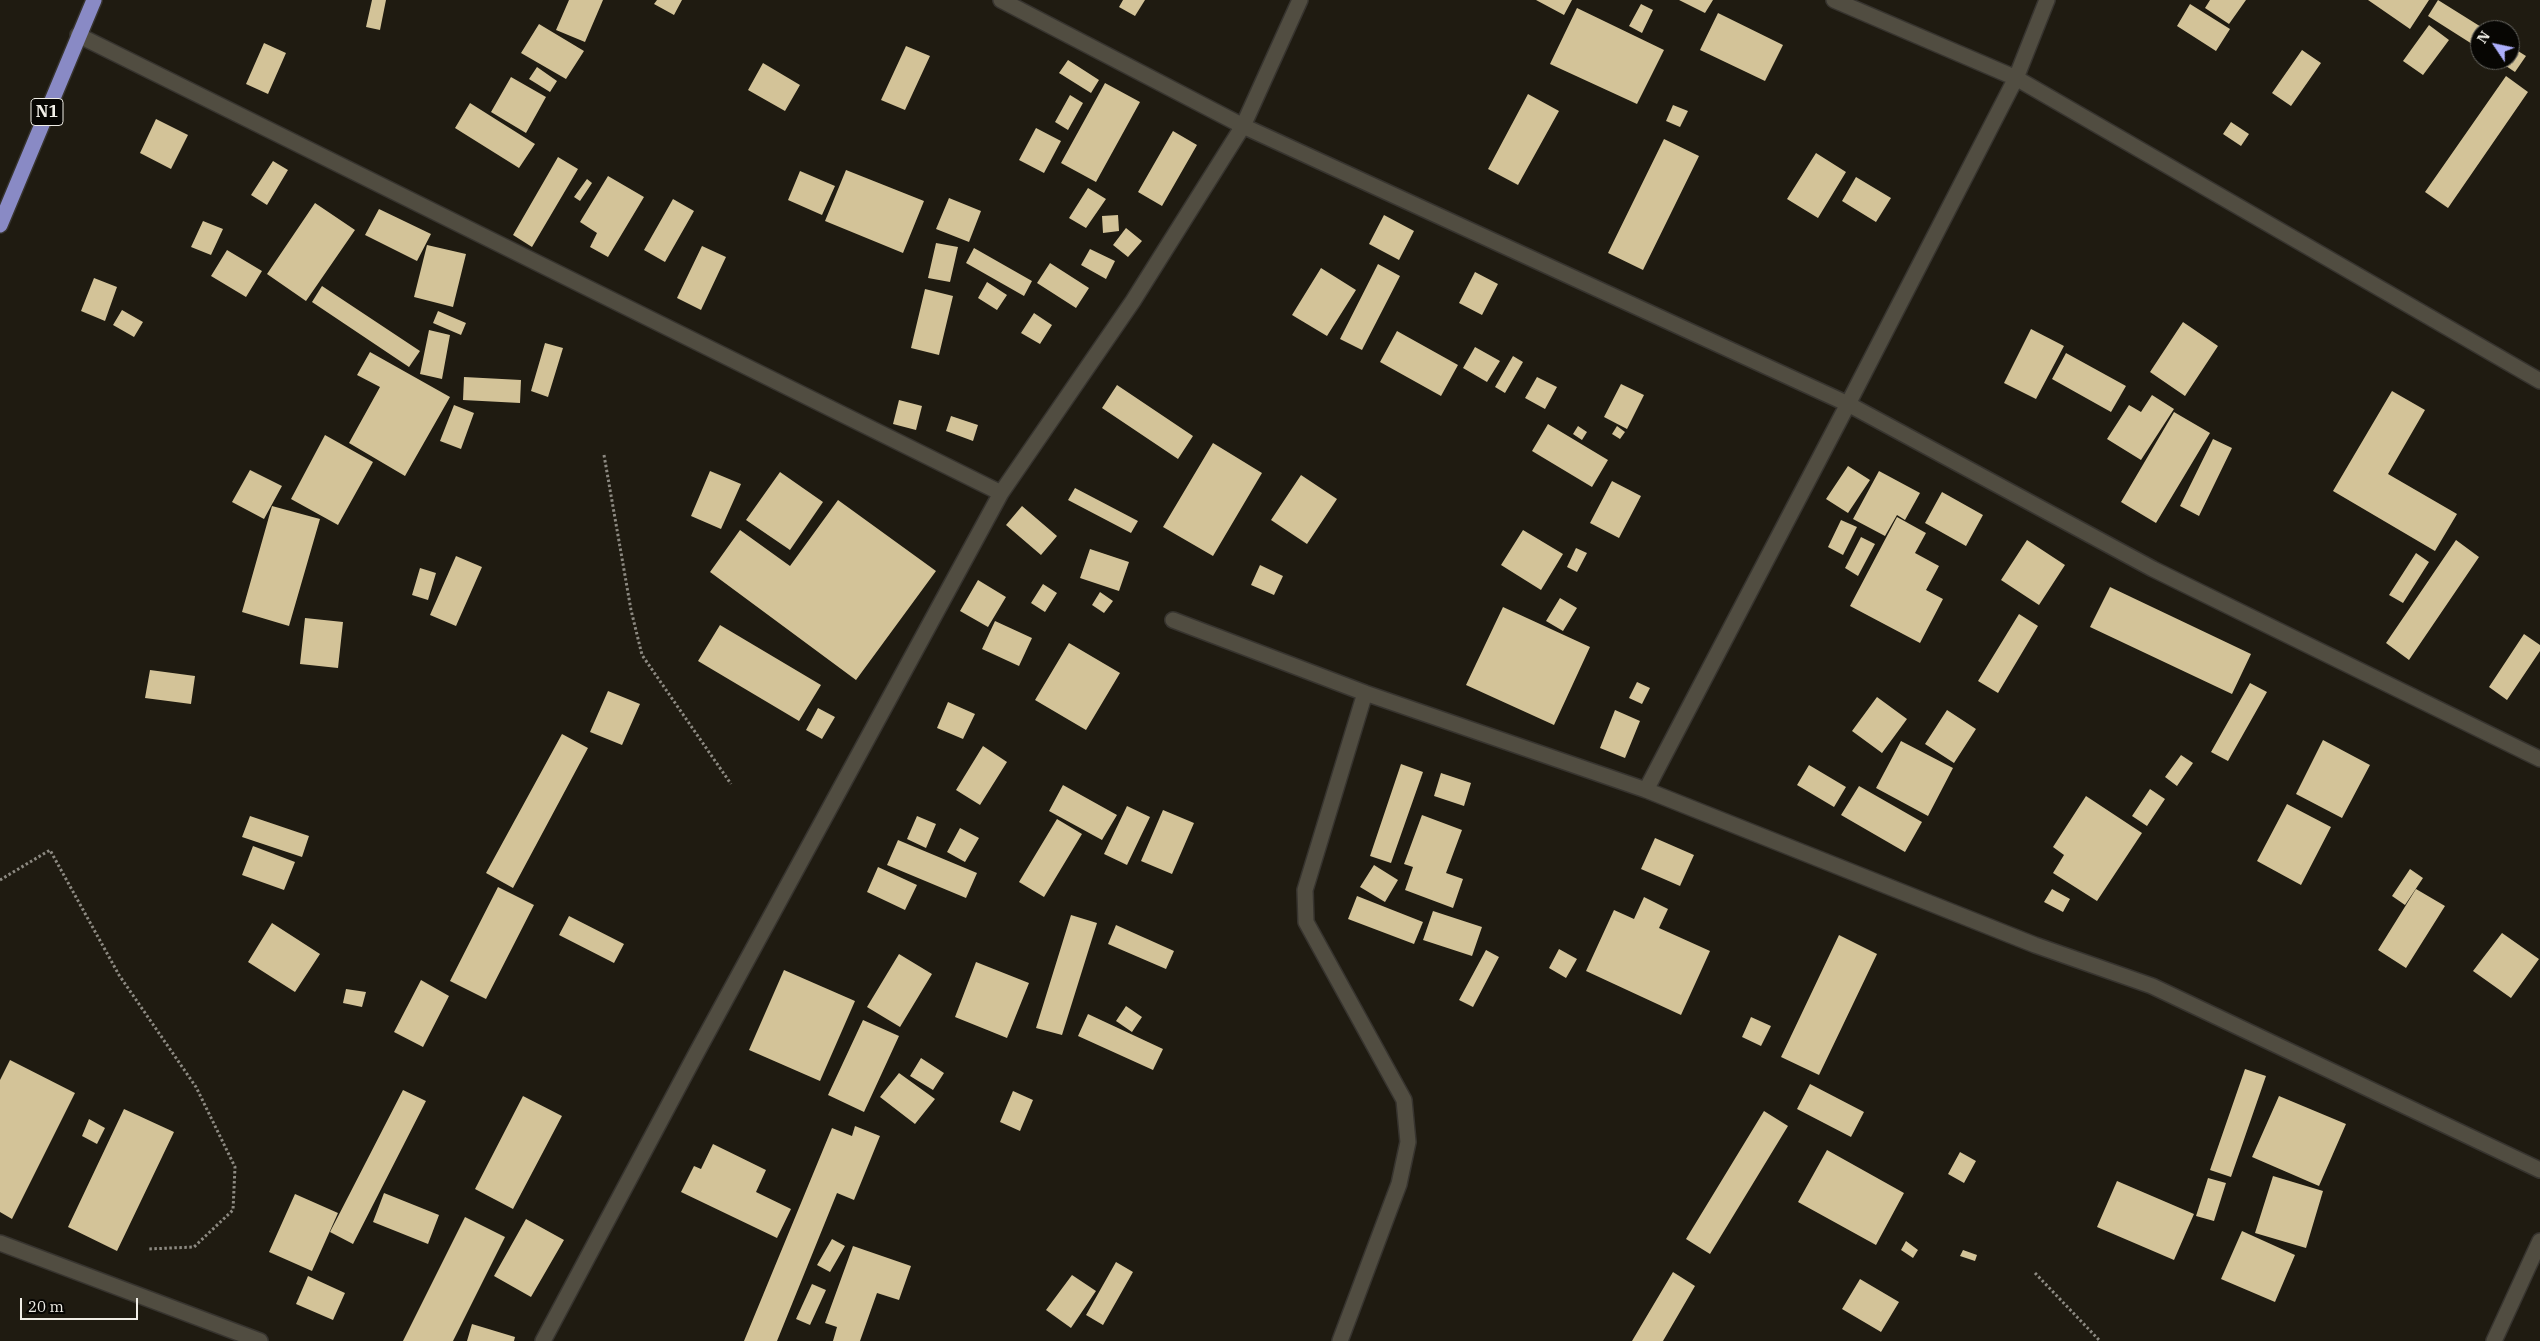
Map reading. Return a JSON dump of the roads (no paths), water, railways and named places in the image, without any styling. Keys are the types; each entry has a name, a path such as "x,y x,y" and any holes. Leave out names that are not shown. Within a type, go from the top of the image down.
{"highway":[{"name":"N1","path":"0,225 94,0"}],"street":[{"path":"1001,0 1025,6 1243,126 1848,404 2153,570 2540,759"},
{"path":"543,1341 697,1052 1001,493 1133,301 1243,126 1300,0"},
{"path":"1834,0 2016,78 2540,381"},
{"path":"1646,790 2016,78 2047,0"},
{"path":"78,35 1001,493"},
{"path":"1173,620 1365,693 1646,790 2035,945 2152,986 2540,1170"},
{"path":"1340,1341 1399,1184 1408,1142 1404,1100 1306,922 1305,890 1365,693"},
{"path":"2494,1341 2540,1241"},
{"path":"0,1243 260,1341"}]}
